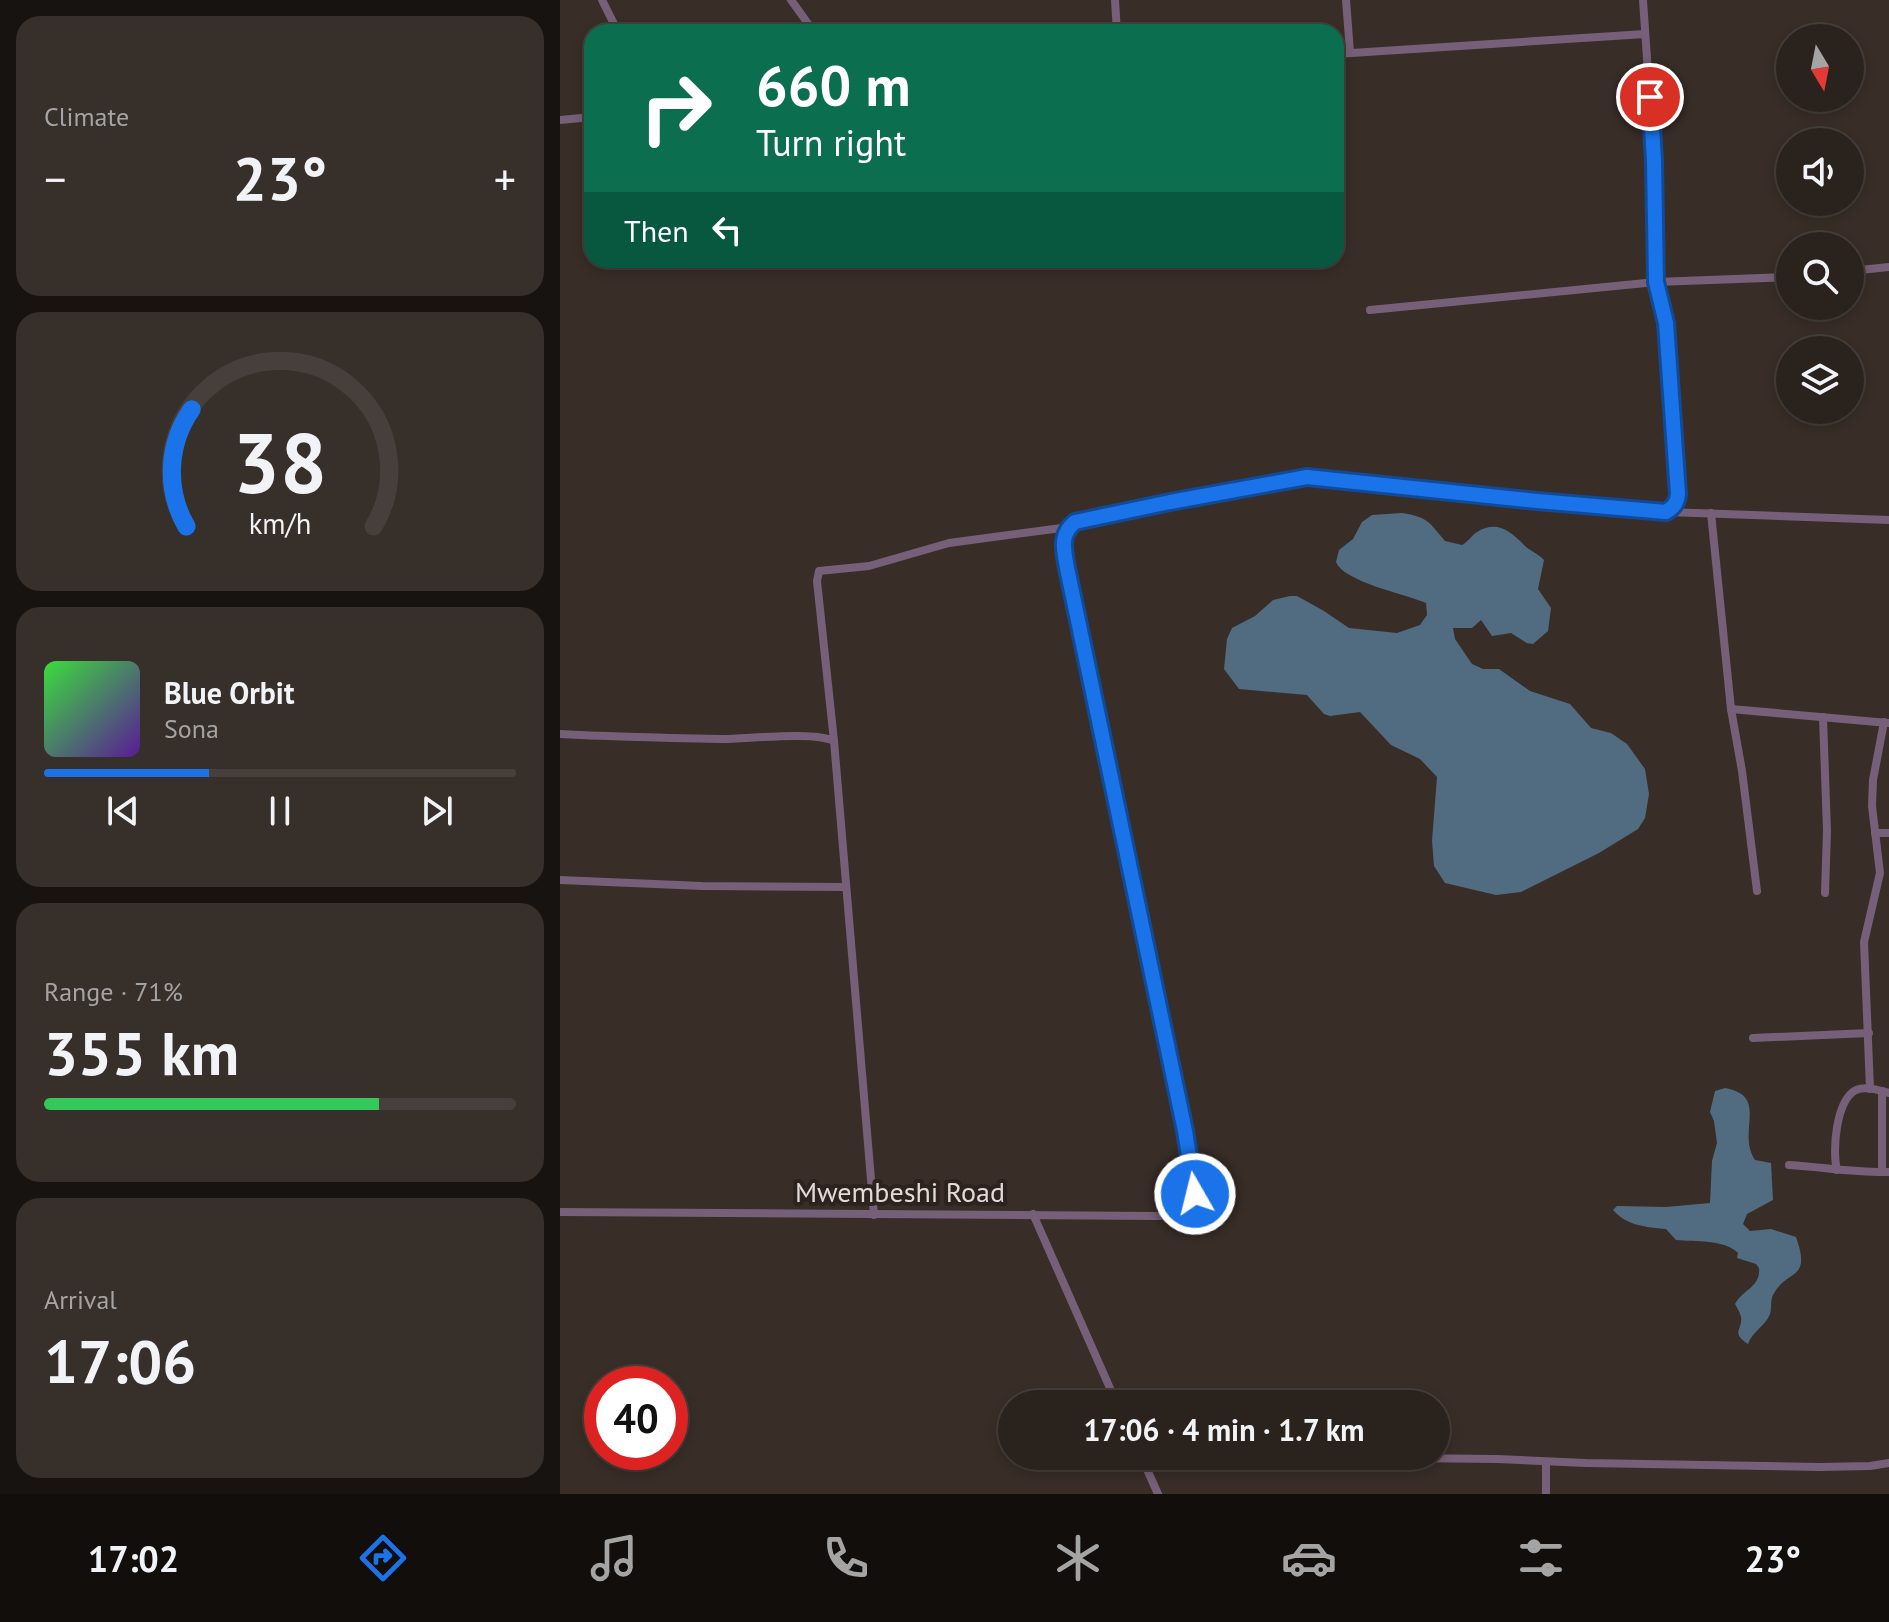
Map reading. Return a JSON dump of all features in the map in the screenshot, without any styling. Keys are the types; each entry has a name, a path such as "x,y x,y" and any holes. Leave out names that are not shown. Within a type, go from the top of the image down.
{"street":[{"path":"602,0 614,24"},
{"path":"791,0 808,24"},
{"path":"1115,0 1116,24"},
{"path":"1346,0 1350,52"},
{"path":"1643,0 1654,160 1656,282 1666,323 1678,494 1677,502 1666,512"},
{"path":"1344,53 1645,34"},
{"path":"560,120 584,118"},
{"path":"1864,270 1889,267"},
{"path":"1370,310 1656,282 1776,278"},
{"path":"1033,1214 1177,1215 1188,1210 1195,1194 1189,1151 1067,568 1063,539 1075,522 1307,477 1518,500 1666,512 1889,520"},
{"path":"1711,513 1731,709 1757,891"},
{"path":"874,1215 834,741 817,581 819,571 869,566 949,543 1069,527"},
{"path":"1731,709 1887,722 1873,780 1880,873 1864,942 1870,1089"},
{"path":"1823,717 1827,831 1825,893"},
{"path":"560,734 723,739 808,737 834,741"},
{"path":"1875,833 1889,833"},
{"path":"560,880 702,886 845,887"},
{"path":"1753,1038 1869,1033"},
{"path":"1789,1165 1837,1170 1885,1172 1886,1092 1870,1089 1853,1092 1840,1114 1836,1134 1837,1170"},
{"name":"Mwembeshi Road","path":"560,1212 1033,1214 1111,1390"},
{"path":"1450,1458 1820,1467 1889,1463"},
{"path":"1546,1462 1546,1494"},
{"path":"1147,1470 1158,1494"}],"water":[{"path":"1402,513 1423,519 1445,541 1462,545 1477,532 1497,527 1513,535 1544,560 1538,589 1551,608 1548,631 1533,644 1511,633 1492,636 1481,620 1472,628 1453,628 1455,639 1472,664 1483,669 1499,669 1530,691 1570,704 1591,728 1611,733 1627,744 1645,769 1649,794 1645,818 1638,829 1599,853 1521,892 1496,895 1445,883 1434,866 1432,841 1437,777 1420,759 1391,745 1360,712 1330,716 1324,714 1307,695 1239,689 1224,669 1227,639 1232,628 1255,616 1273,600 1290,596 1297,596 1349,628 1397,633 1420,625 1427,615 1426,603 1350,576 1336,562 1339,550 1353,539 1362,522 1372,515"},
{"path":"1725,1088 1738,1092 1746,1099 1750,1116 1750,1149 1755,1160 1771,1163 1773,1200 1747,1214 1743,1224 1750,1231 1771,1229 1796,1237 1801,1261 1796,1273 1773,1295 1768,1318 1748,1344 1738,1334 1741,1317 1735,1304 1757,1280 1759,1268 1756,1264 1737,1258 1738,1253 1725,1245 1676,1240 1666,1229 1631,1223 1613,1210 1617,1206 1666,1207 1710,1203 1712,1161 1717,1143 1710,1112 1715,1091"}],"route":[{"path":"1195,1194 1185,1131 1067,568 1065,532 1075,522 1307,477 1560,504 1666,512 1672,508 1678,494 1666,323 1656,282 1650,97"}]}
